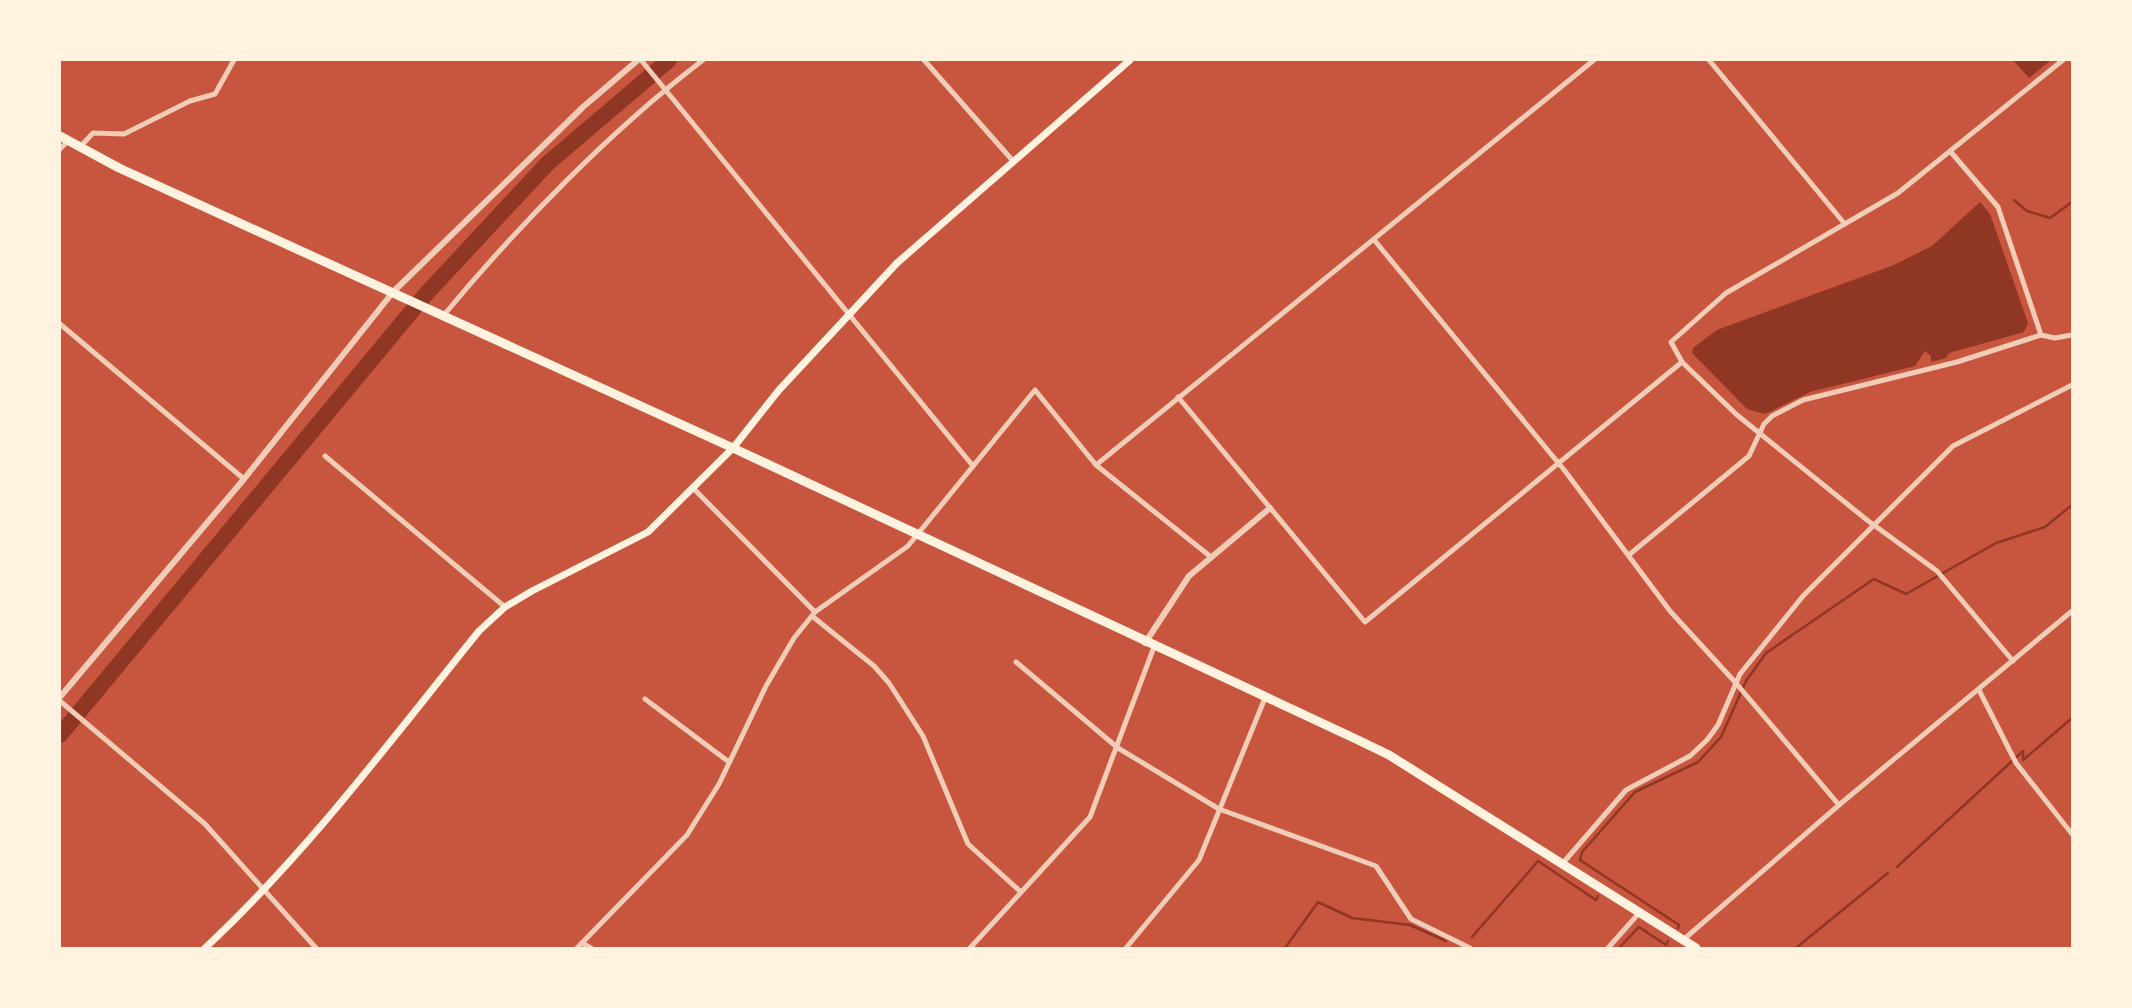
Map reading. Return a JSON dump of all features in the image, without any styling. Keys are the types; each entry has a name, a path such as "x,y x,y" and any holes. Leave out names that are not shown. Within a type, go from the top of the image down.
{"highway":[{"path":"64,138 119,168 733,448 1389,755 1696,948"}],"main road":[{"path":"205,948 265,890 322,825 479,631 505,607 648,532 733,448 849,313 913,248 1130,60"}],"street":[{"path":"80,147 93,133 124,134 190,101 215,94 234,60"},
{"path":"316,948 205,824 61,701 244,479 393,292 583,107 640,60 973,466"},
{"path":"441,315 492,258 663,87 703,60"},
{"path":"924,60 1013,161"},
{"path":"1096,465 1375,241 1594,60"},
{"path":"1709,60 1844,223"},
{"path":"2013,661 1937,571 1761,436 1682,362 1671,342 1726,293 1898,193 2063,60"},
{"path":"60,149 64,138"},
{"path":"1950,151 1998,206 2041,335"},
{"path":"1375,241 1630,554 1670,611 1735,682 1839,805"},
{"path":"60,324 244,479"},
{"path":"1630,554 1749,456 1761,436 1764,424 1772,416 1803,400 1957,362 2041,335 2055,338 2073,335"},
{"path":"1178,397 1365,622 1682,362"},
{"path":"1563,863 1626,790 1690,756 1707,740 1718,725 1735,682 1802,596 1953,446 2073,385"},
{"path":"580,946 687,835 719,784 766,686 794,638 813,614 908,547 915,535 1035,390 1096,465 1211,557"},
{"path":"325,456 505,607"},
{"path":"694,489 813,614 889,683 923,736 968,844 1021,892"},
{"path":"971,948 1090,817 1118,748 1149,645 1188,576 1270,508"},
{"path":"1683,940 1839,805 2073,611"},
{"path":"1016,662 1118,748 1219,809 1376,866 1410,919 1470,948"},
{"path":"1979,690 2016,762 2073,834"},
{"path":"1126,948 1199,860 1265,698"},
{"path":"645,699 729,762"},
{"path":"1608,948 1640,912"},
{"path":"580,946 592,948"}],"shaded area":[{"path":"2013,60 2051,60 2029,78"},
{"path":"1980,202 1990,214 2028,323 2024,332 1949,353 1946,358 1931,362 1931,356 1925,351 1915,366 1810,392 1765,414 1747,409 1692,353 1693,348 1717,330 1894,265 1932,246"}],"waterway":[{"path":"60,735 426,294 547,164 669,60"},
{"path":"2014,200 2027,211 2050,218 2072,202"},
{"path":"1678,928 1679,925 1580,860 1582,852 1635,792 1698,762 1721,737 1746,681 1766,653 1874,579 1906,594 1996,543 2045,527 2072,505"},
{"path":"1897,867 2023,751 2023,760 2072,718"},
{"path":"1472,937 1538,861 1596,900 1598,896"},
{"path":"1796,948 1888,873"},
{"path":"1285,948 1318,902 1352,918 1410,925 1446,941"},
{"path":"1619,948 1639,927 1666,945 1668,941"}]}
